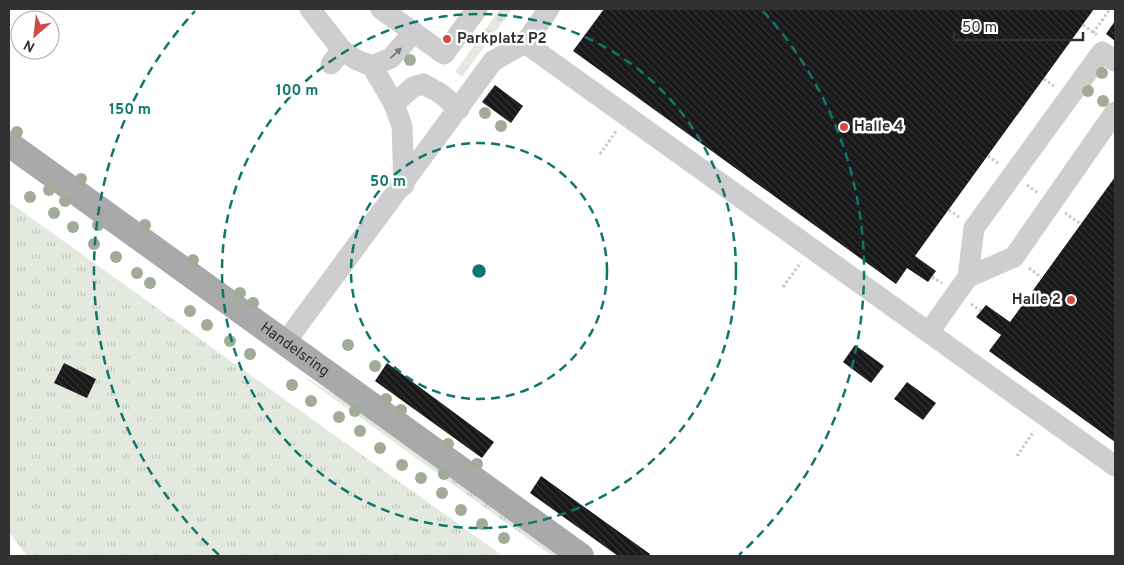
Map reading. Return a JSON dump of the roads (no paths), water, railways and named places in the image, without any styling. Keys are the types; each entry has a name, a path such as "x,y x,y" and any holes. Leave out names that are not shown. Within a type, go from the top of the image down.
{"main road":[{"name":"Handelsring","path":"9,144 284,344 581,556"}],"street":[{"path":"310,9 336,57 357,60 372,66 394,104 402,126 404,185"},
{"path":"381,9 444,54 477,9"},
{"path":"284,344 404,185 493,61 525,42 549,9"},
{"path":"372,66 391,58 414,32"},
{"path":"525,42 1115,466"},
{"path":"929,332 968,277 974,228 1102,52 1115,61"},
{"path":"394,104 413,87 423,84 464,102"},
{"path":"968,277 1014,257 1115,112"}],"place":[{"name":"Parkplatz P2","path":"447,39"},
{"name":"Halle 4","path":"844,127"},
{"name":"Halle 2","path":"1071,300"}]}
